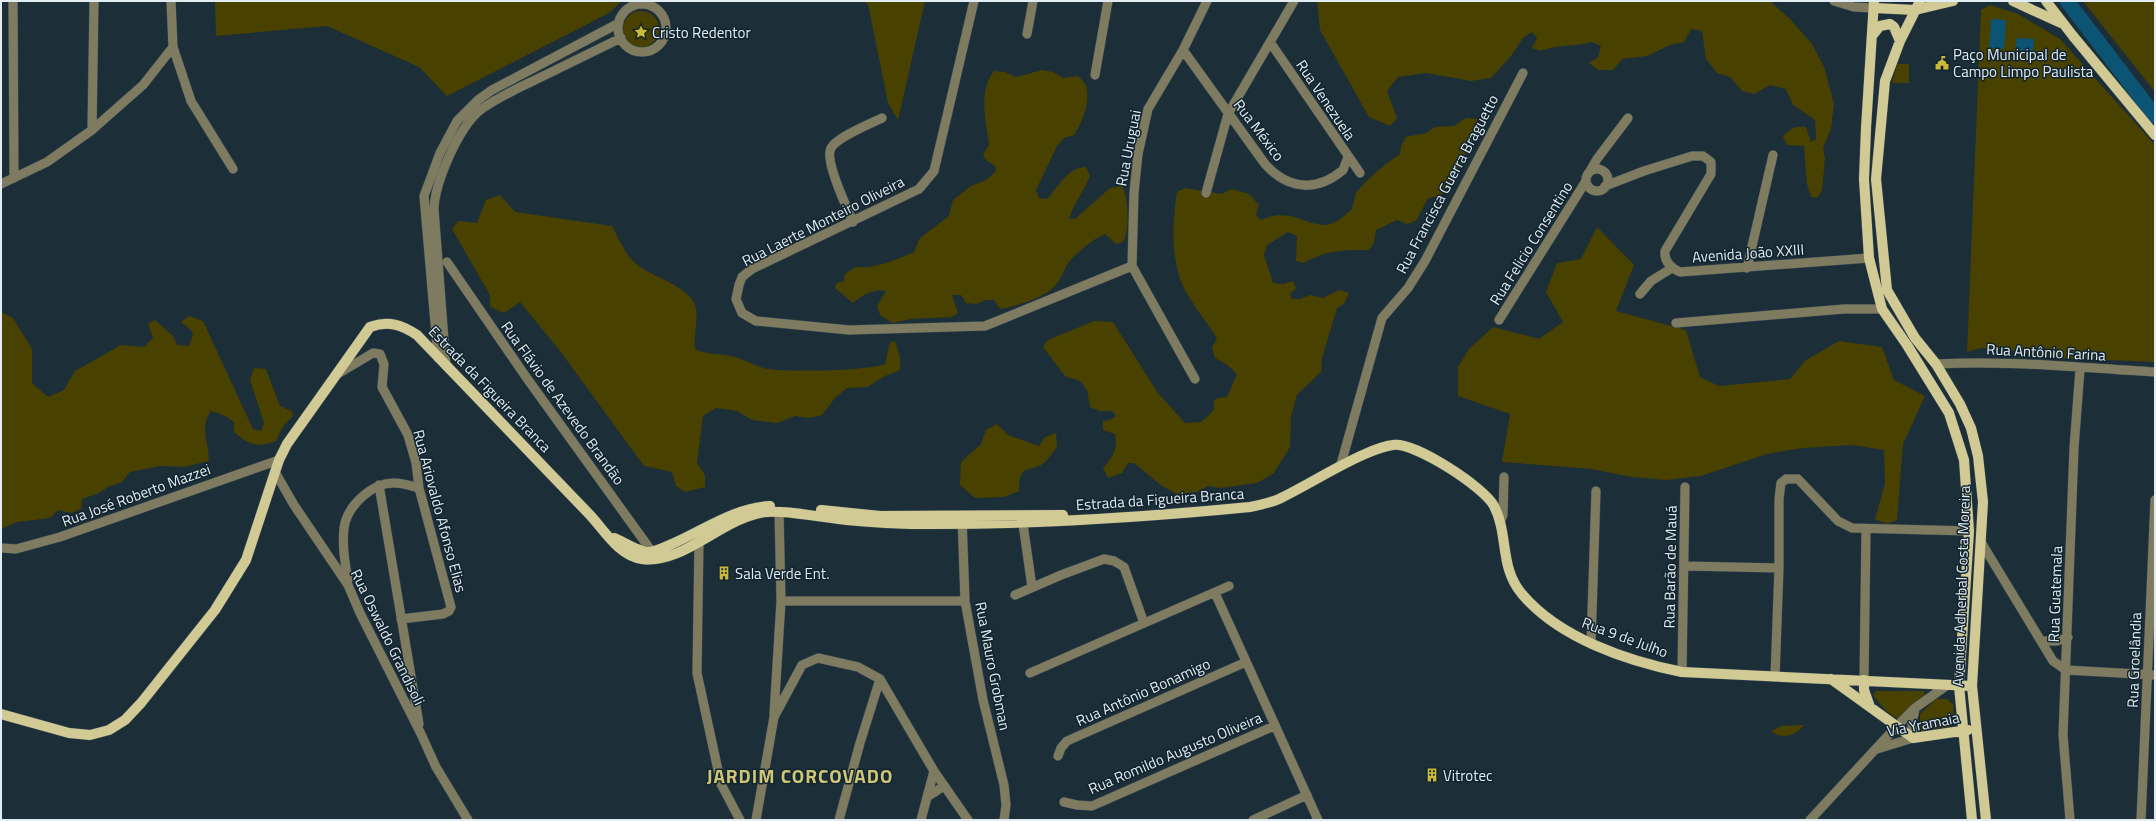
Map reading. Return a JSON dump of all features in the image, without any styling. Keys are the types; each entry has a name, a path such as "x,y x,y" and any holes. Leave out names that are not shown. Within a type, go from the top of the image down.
{"main road":[{"path":"1874,3 1917,6 1953,1"},
{"path":"2013,1 2063,24"},
{"path":"2046,1 2063,24 2155,135"},
{"name":"Avenida Adherbal Costa Moreira","path":"1874,3 1864,179 1869,258 1882,309 1949,413 1958,436 1964,460 1969,531 1959,686 1971,820"},
{"name":"Avenida Adherbal Costa Moreira","path":"1917,6 1900,41 1885,81 1876,179 1884,275 1887,290 1916,338 1936,364 1960,404 1971,428 1978,456 1983,502 1972,686 1975,730 1986,818"},
{"path":"1872,36 1880,26 1890,24 1894,27 1900,41"},
{"name":"Estrada da Figueira Branca","path":"1,714 69,733 90,735 109,730 125,720 142,703 215,610 246,560 279,460 287,444 370,327 377,324 394,324 407,328 417,335 617,546 633,557 655,555 671,556 752,514 779,512 884,523 1104,518 1250,507 1278,500 1341,464 1394,445 1409,446 1424,453 1482,492 1494,505 1500,522"},
{"path":"1920,366 1936,364"},
{"path":"655,555 733,514 755,506 778,506 880,516 962,521"},
{"name":"Rua 9 de Julho","path":"1500,522 1509,573 1522,594 1557,627 1591,644 1664,668 1682,672 1775,677 1831,678 1946,686 1972,686"},
{"path":"1831,678 1913,738"},
{"path":"1864,680 1864,690 1870,706"},
{"name":"Via Yramaia","path":"1913,738 1975,730"}],"street":[{"path":"13,1 14,178"},
{"path":"92,130 94,1"},
{"path":"171,1 173,48 191,101 233,169"},
{"name":"Rua Laerte Monteiro Oliveira","path":"974,1 934,171 919,189 853,222 752,269 742,277 736,299 742,313 756,321 849,330 985,326 1132,266"},
{"path":"1028,34 1033,1"},
{"path":"1095,75 1108,1"},
{"name":"Rua Uruguai","path":"1132,266 1134,193 1138,154 1148,109 1183,50 1207,1"},
{"path":"1206,193 1228,114 1294,1"},
{"path":"1834,1 1854,7 1874,3"},
{"path":"446,366 434,195 444,156 457,121 478,100 492,90 619,23 626,10 639,4 654,7 660,12 666,25 663,39 652,49 638,51 631,49 621,38 619,23"},
{"path":"438,358 424,203 426,186 444,156 467,126 484,108 499,98 621,38"},
{"name":"Rua Venezuela","path":"1270,42 1360,173"},
{"path":"1,184 47,162 92,130 143,85 173,48"},
{"name":"Rua México","path":"1183,50 1228,114 1273,172 1300,185 1319,184 1343,170 1348,157"},
{"name":"Rua Francisca Guerra Braguetto","path":"1341,464 1382,318 1408,288 1425,261 1523,73"},
{"path":"853,222 829,160 830,148 837,142 882,118"},
{"name":"Rua Felicio Consentino","path":"1590,172 1628,118"},
{"path":"1602,153 1604,173 1607,182 1605,186 1598,190 1594,190 1588,185 1586,181 1590,172 1597,169 1604,173"},
{"path":"1747,268 1772,155"},
{"name":"Avenida João XXIII","path":"1605,186 1692,156 1703,156 1711,162 1711,174 1665,251 1664,257 1672,268 1680,272 1869,258"},
{"name":"Avenida João XXIII","path":"1604,173 1629,177"},
{"name":"Rua Felicio Consentino","path":"1499,320 1586,181"},
{"name":"Rua Flávio de Azevedo Brandão","path":"447,262 526,377 655,555"},
{"path":"1132,266 1195,379"},
{"path":"1640,294 1651,281 1672,268"},
{"path":"1676,322 1844,309 1882,309"},
{"name":"Rua Ariovaldo Afonso Elias","path":"335,376 373,353 380,354 384,364 382,387 408,436 416,463 419,488 451,607 449,611 443,614 401,619"},
{"name":"Rua Antônio Farina","path":"1936,364 1959,363 2155,372"},
{"name":"Rua Guatemala","path":"2070,820 2063,735 2068,637 2074,448 2080,369"},
{"name":"Rua José Roberto Mazzei","path":"1,548 16,549 60,537 279,460"},
{"name":"Rua Oswaldo Grandisoli","path":"275,472 294,505 348,584 360,613 436,767 468,820"},
{"name":"Rua 9 de Julho","path":"1500,522 1502,515 1504,477"},
{"path":"1775,677 1779,568 1779,499 1781,483 1786,478 1798,479 1838,521 1852,528 1866,530 1969,531"},
{"path":"348,584 344,553 344,528 347,517 355,504 379,485 394,483 419,488"},
{"path":"379,485 421,734"},
{"name":"Rua Barão de Mauá","path":"1682,672 1685,487"},
{"path":"1591,644 1596,491"},
{"name":"Rua Groelândia","path":"2141,820 2152,675 2155,500"},
{"path":"756,820 774,717 781,601 779,512"},
{"path":"1021,520 1032,587"},
{"name":"Rua Mauro Grobman","path":"962,521 965,601 982,700 1004,785 1006,805 1004,820"},
{"path":"1864,680 1866,530"},
{"path":"699,541 697,673 722,784 740,820"},
{"path":"1981,542 2053,661 2066,670 2152,675"},
{"path":"1015,595 1104,559 1114,561 1124,567 1144,623"},
{"path":"1684,566 1779,568"},
{"path":"1030,673 1229,586"},
{"path":"1215,593 1274,726 1318,820"},
{"path":"781,601 965,601"},
{"path":"2041,641 2056,641 2068,637"},
{"path":"774,717 802,664 809,660 818,658 858,667 880,679 934,771 968,820"},
{"name":"Rua Antônio Bonamigo","path":"1058,756 1061,748 1067,741 1246,662"},
{"path":"839,820 862,736 880,679"},
{"path":"1810,820 1915,708 1946,686"},
{"path":"1913,738 1912,723 1915,708"},
{"name":"Rua Romildo Augusto Oliveira","path":"1064,802 1092,806 1274,726"},
{"name":"Via Yramaia","path":"1877,749 1913,738"},
{"path":"921,820 934,771"},
{"path":"927,796 944,786"},
{"path":"1253,820 1307,795"},
{"path":"1971,820 1986,818"}],"shaded area":[{"path":"215,1 622,1 609,13 447,96 419,67 327,26 216,36"},
{"path":"861,1 925,1 898,120 888,103 868,4"},
{"path":"1317,1 1770,1 1790,19 1812,44 1824,67 1834,104 1831,129 1823,148 1825,159 1822,191 1817,198 1811,197 1807,184 1804,146 1787,145 1783,137 1793,128 1806,127 1811,142 1816,139 1815,120 1793,105 1786,89 1770,85 1754,94 1742,91 1730,77 1717,73 1706,59 1702,31 1691,29 1684,42 1670,45 1647,56 1622,59 1613,70 1598,70 1589,63 1598,57 1601,46 1592,42 1579,45 1553,47 1541,51 1532,48 1537,38 1532,32 1523,38 1511,56 1491,78 1471,81 1426,73 1398,77 1387,91 1397,118 1390,126 1369,117 1320,30"},
{"path":"2083,1 2155,1 2155,92"},
{"path":"1990,5 2018,14 2060,39 2155,145 2155,362 2039,357 2017,351 1980,348 1967,352 1981,10"},
{"path":"641,11 651,14 656,19 659,29 656,39 651,44 641,47 631,44 626,39 623,29 626,19 631,14"},
{"path":"1897,64 1909,64 1909,83 1892,83"},
{"path":"1042,70 1053,72 1063,78 1078,76 1086,86 1087,105 1080,125 1074,135 1064,138 1057,146 1036,190 1039,198 1047,199 1064,178 1074,170 1086,167 1090,176 1069,219 1075,219 1110,188 1122,186 1126,197 1128,213 1126,235 1123,241 1116,244 1105,234 1095,239 1078,252 1070,261 1060,280 1050,291 1021,304 1000,309 994,300 985,300 977,304 966,303 961,295 952,295 958,313 952,317 910,319 892,323 880,315 877,306 886,291 868,293 853,303 835,288 837,283 844,281 845,274 855,267 870,267 892,261 914,252 920,238 949,216 953,200 971,186 986,180 996,171 995,166 986,160 983,154 989,145 984,106 986,88 989,79 994,71 1005,72 1016,77"},
{"path":"1466,118 1477,119 1479,133 1468,147 1453,182 1440,196 1428,198 1416,221 1407,224 1397,220 1376,230 1374,243 1369,250 1350,250 1327,253 1303,263 1296,261 1297,236 1288,232 1267,245 1264,255 1273,283 1284,284 1293,281 1296,288 1290,294 1292,299 1300,299 1310,295 1323,298 1339,290 1349,293 1344,304 1337,308 1322,358 1321,372 1297,395 1291,416 1290,447 1274,473 1257,483 1220,488 1208,486 1197,492 1177,494 1162,486 1134,463 1128,463 1122,473 1108,478 1103,468 1110,460 1114,452 1116,439 1115,434 1103,430 1103,421 1110,420 1116,416 1112,411 1100,411 1090,407 1087,390 1080,381 1065,376 1043,347 1048,340 1094,321 1113,322 1158,393 1185,423 1201,422 1214,410 1214,401 1218,398 1227,397 1237,374 1226,364 1215,358 1212,348 1217,338 1186,292 1177,268 1173,230 1177,192 1185,188 1222,194 1231,189 1249,194 1259,205 1256,215 1261,220 1273,216 1283,215 1317,224 1325,225 1333,223 1351,210 1356,193 1365,183 1400,154 1401,146 1406,137 1426,133 1435,127 1454,126"},
{"path":"500,195 515,212 612,226 623,248 634,262 681,289 693,301 696,309 695,349 699,351 731,356 759,367 769,369 828,370 863,368 885,364 890,342 895,341 900,357 900,370 883,377 867,387 847,388 835,398 822,415 809,418 795,416 777,423 752,420 737,411 716,408 703,416 697,463 705,475 705,487 685,492 676,486 672,472 644,466 560,351 520,302 504,313 490,307 490,295 452,229 458,221 477,223 486,200"},
{"path":"1597,227 1634,265 1616,311 1686,330 1700,377 1719,386 1790,379 1806,360 1839,341 1882,347 1894,380 1925,396 1903,444 1897,520 1887,524 1875,519 1885,484 1884,450 1852,445 1802,448 1767,454 1701,476 1666,480 1632,477 1592,469 1502,462 1510,414 1458,396 1458,367 1469,349 1493,327 1539,339 1563,322 1546,292 1557,263 1581,259"},
{"path":"1,312 13,318 32,349 32,383 48,397 64,390 75,371 121,345 144,347 153,338 148,324 155,320 173,336 177,345 189,346 193,335 191,330 181,322 189,316 203,321 253,429 261,431 264,423 250,380 254,368 266,369 280,406 292,411 293,416 283,426 276,441 259,445 244,440 234,432 234,422 225,416 211,411 207,417 205,429 209,461 184,467 160,466 130,472 122,482 82,499 81,509 71,513 58,510 50,518 17,522 1,529"},
{"path":"997,424 1008,435 1039,446 1045,437 1056,433 1057,447 1040,466 1023,472 1021,475 1019,491 1004,497 975,498 960,485 961,462 981,444 986,430"},
{"path":"1876,691 1924,691 1925,695 1899,720 1886,711 1873,695"},
{"path":"1936,699 1947,699 1953,704 1954,720 1950,727 1920,731 1920,714"},
{"path":"1804,725 1797,732 1789,736 1775,734 1771,731 1781,726"}],"water":[{"path":"1991,19 2006,20 2004,49 1989,48"},
{"path":"2017,38 2034,39 2033,52 2015,50"}],"waterway":[{"path":"2067,1 2155,116"}],"place":[{"name":"Cristo Redentor","path":"641,32"},
{"name":"Paço Municipal de Campo Limpo Paulista","path":"1942,63"},
{"name":"Sala Verde Ent.","path":"724,573"},
{"name":"Vitrotec","path":"1432,775"}],"district":[{"name":"JARDIM CORCOVADO","path":"800,775"}]}
